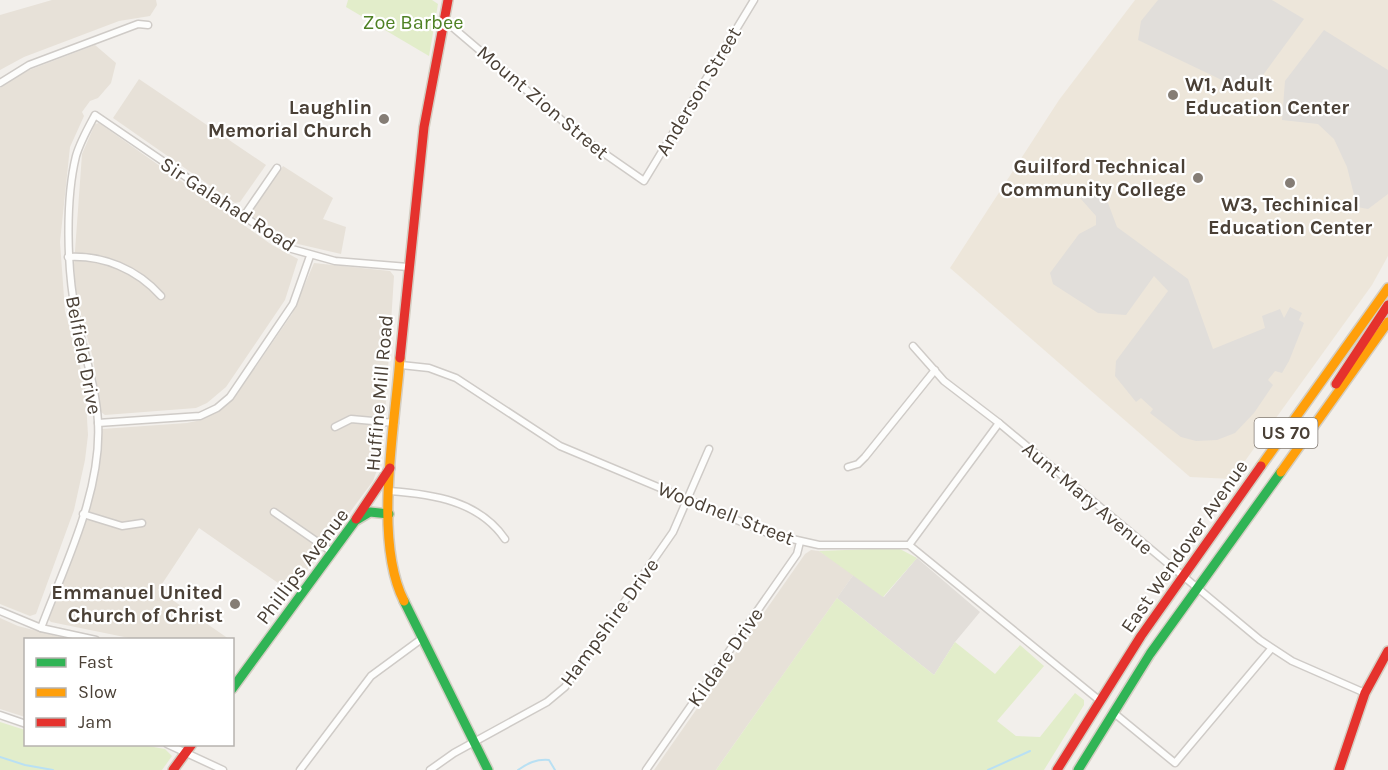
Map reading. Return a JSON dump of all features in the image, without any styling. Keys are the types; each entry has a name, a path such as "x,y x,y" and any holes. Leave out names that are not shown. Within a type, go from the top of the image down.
{"main road":[{"name":"Huffine Mill Road","path":"448,0 424,127 408,267 389,491 389,550 398,590 420,640 488,770"},
{"name":"East Wendover Avenue","path":"1057,770 1099,700 1388,288"},
{"path":"1329,405 1338,378 1388,305"},
{"name":"East Wendover Avenue","path":"1078,770 1150,654 1388,322"},
{"path":"356,521 365,502 392,466"},
{"name":"Phillips Avenue","path":"234,686 356,521 370,512 389,514"},
{"path":"1340,770 1365,693 1388,651"},
{"path":"173,770 189,748"}],"street":[{"name":"Anderson Street","path":"644,181 753,0"},
{"name":"Mount Zion Street","path":"444,20 585,140 644,181"},
{"path":"0,83 29,65 138,24 148,25"},
{"name":"Sir Galahad Road","path":"95,115 292,249 310,256 335,261 408,267"},
{"name":"Belfield Drive","path":"41,628 83,514 93,474 98,423 91,368 76,317 68,257 76,157 95,115"},
{"path":"244,216 277,168"},
{"path":"98,423 200,416 217,408 230,397 293,304 310,256"},
{"path":"68,257 103,259 152,286 161,296"},
{"name":"Aunt Mary Avenue","path":"913,346 954,390 999,423 1271,649 1292,661 1365,693"},
{"name":"Woodnell Street","path":"400,365 429,368 456,378 560,446 770,534 801,542 909,545"},
{"path":"848,467 858,464 865,457 935,370"},
{"path":"335,427 351,419 395,423"},
{"path":"999,423 909,545 1099,700"},
{"name":"Hampshire Drive","path":"430,770 454,753 547,702 565,687 673,532 709,449"},
{"path":"389,491 444,499 470,507 496,525 505,539"},
{"path":"274,512 332,552"},
{"path":"83,514 122,526 142,523"},
{"name":"Kildare Drive","path":"646,770 796,554 801,542"},
{"path":"0,611 41,628 91,638"},
{"path":"300,770 370,676 420,640"},
{"path":"1113,712 1175,763 1271,649"},
{"path":"0,715 24,723"},
{"path":"189,748 223,770"}],"shaded area":[{"path":"52,0 156,0 157,5 150,16 119,21 24,57 0,70 0,15"},
{"name":"Guilford Technical Community College","path":"1135,0 1388,0 1388,256 1372,285 1232,479 1190,477 950,268 1059,100"},
{"path":"1158,0 1272,0 1304,19 1258,82 1228,83 1138,40 1141,21"},
{"path":"1324,30 1388,70 1388,194 1368,209 1357,207 1347,167 1334,139 1318,124 1282,120 1285,81"},
{"path":"95,45 116,63 111,83 98,98 90,101 82,112 84,116 70,147 60,242 65,311 85,385 88,435 74,510 36,614 30,616 0,604 0,88 24,72"},
{"path":"139,79 266,165 240,202 235,203 113,118"},
{"path":"99,123 272,245 298,259 285,300 226,387 207,403 196,408 105,415 101,412 93,358 76,296 74,265 82,154 95,124"},
{"path":"283,166 333,198 323,219 346,227 341,254 298,244 252,216 251,212"},
{"path":"1083,186 1108,203 1117,227 1188,279 1213,349 1265,328 1262,316 1280,309 1284,318 1290,307 1302,313 1299,320 1304,323 1289,361 1282,373 1275,371 1268,380 1273,385 1254,413 1235,433 1217,440 1196,441 1181,437 1150,413 1153,409 1141,398 1136,402 1115,376 1116,361 1168,291 1154,276 1126,315 1098,313 1053,284 1050,273 1079,234 1096,225 1096,216 1080,198"},
{"path":"314,263 390,271 394,276 380,462 373,481 291,592 199,528 158,590 228,638 129,638 51,622 48,619 89,506 98,467 102,429 187,423 201,420 226,405 237,394 292,314"},
{"path":"811,550 819,551 854,574 716,770 654,770 805,554"},
{"path":"917,558 980,612 955,642 934,675 837,598 854,574 884,597"},
{"path":"0,618 18,626 64,638 24,638 24,717 0,709"}],"green space":[{"name":"Zoe Barbee","path":"348,0 432,0 438,4 429,56 346,7"},
{"path":"898,548 917,558 883,597 819,551"},
{"path":"837,598 934,675 955,642 995,674 1020,645 1044,666 997,721 1016,736 1040,737 1075,693 1084,700 1084,705 1044,770 716,770"},
{"path":"0,722 24,730 24,746 148,746 165,749 172,756 162,770 0,770"}],"waterway":[{"path":"988,770 1030,751"},
{"path":"0,757 25,765 53,770"},
{"path":"518,770 540,760 549,760 555,770"}],"traffic: fast":[{"path":"1078,770 1150,654 1281,472"},
{"path":"234,686 355,521 370,512 389,514"},
{"path":"404,601 488,770"}],"traffic: slow":[{"path":"1261,466 1388,288"},
{"path":"1281,472 1388,322"},
{"path":"400,358 388,482 388,515 395,576 404,601"}],"traffic: jam":[{"path":"400,358 424,127 448,0"},
{"path":"1336,384 1388,305"},
{"path":"1057,770 1141,636 1261,466"},
{"path":"356,519 390,468"},
{"path":"1339,770 1365,693 1388,651"},
{"path":"173,770 191,746"}],"place":[{"name":"W1, Adult Education Center","path":"1173,95"},
{"name":"Laughlin Memorial Church","path":"384,119"},
{"name":"Guilford Technical Community College","path":"1198,178"},
{"name":"W3, Techinical Education Center","path":"1290,183"},
{"name":"Emmanuel United Church of Christ","path":"235,604"}]}
